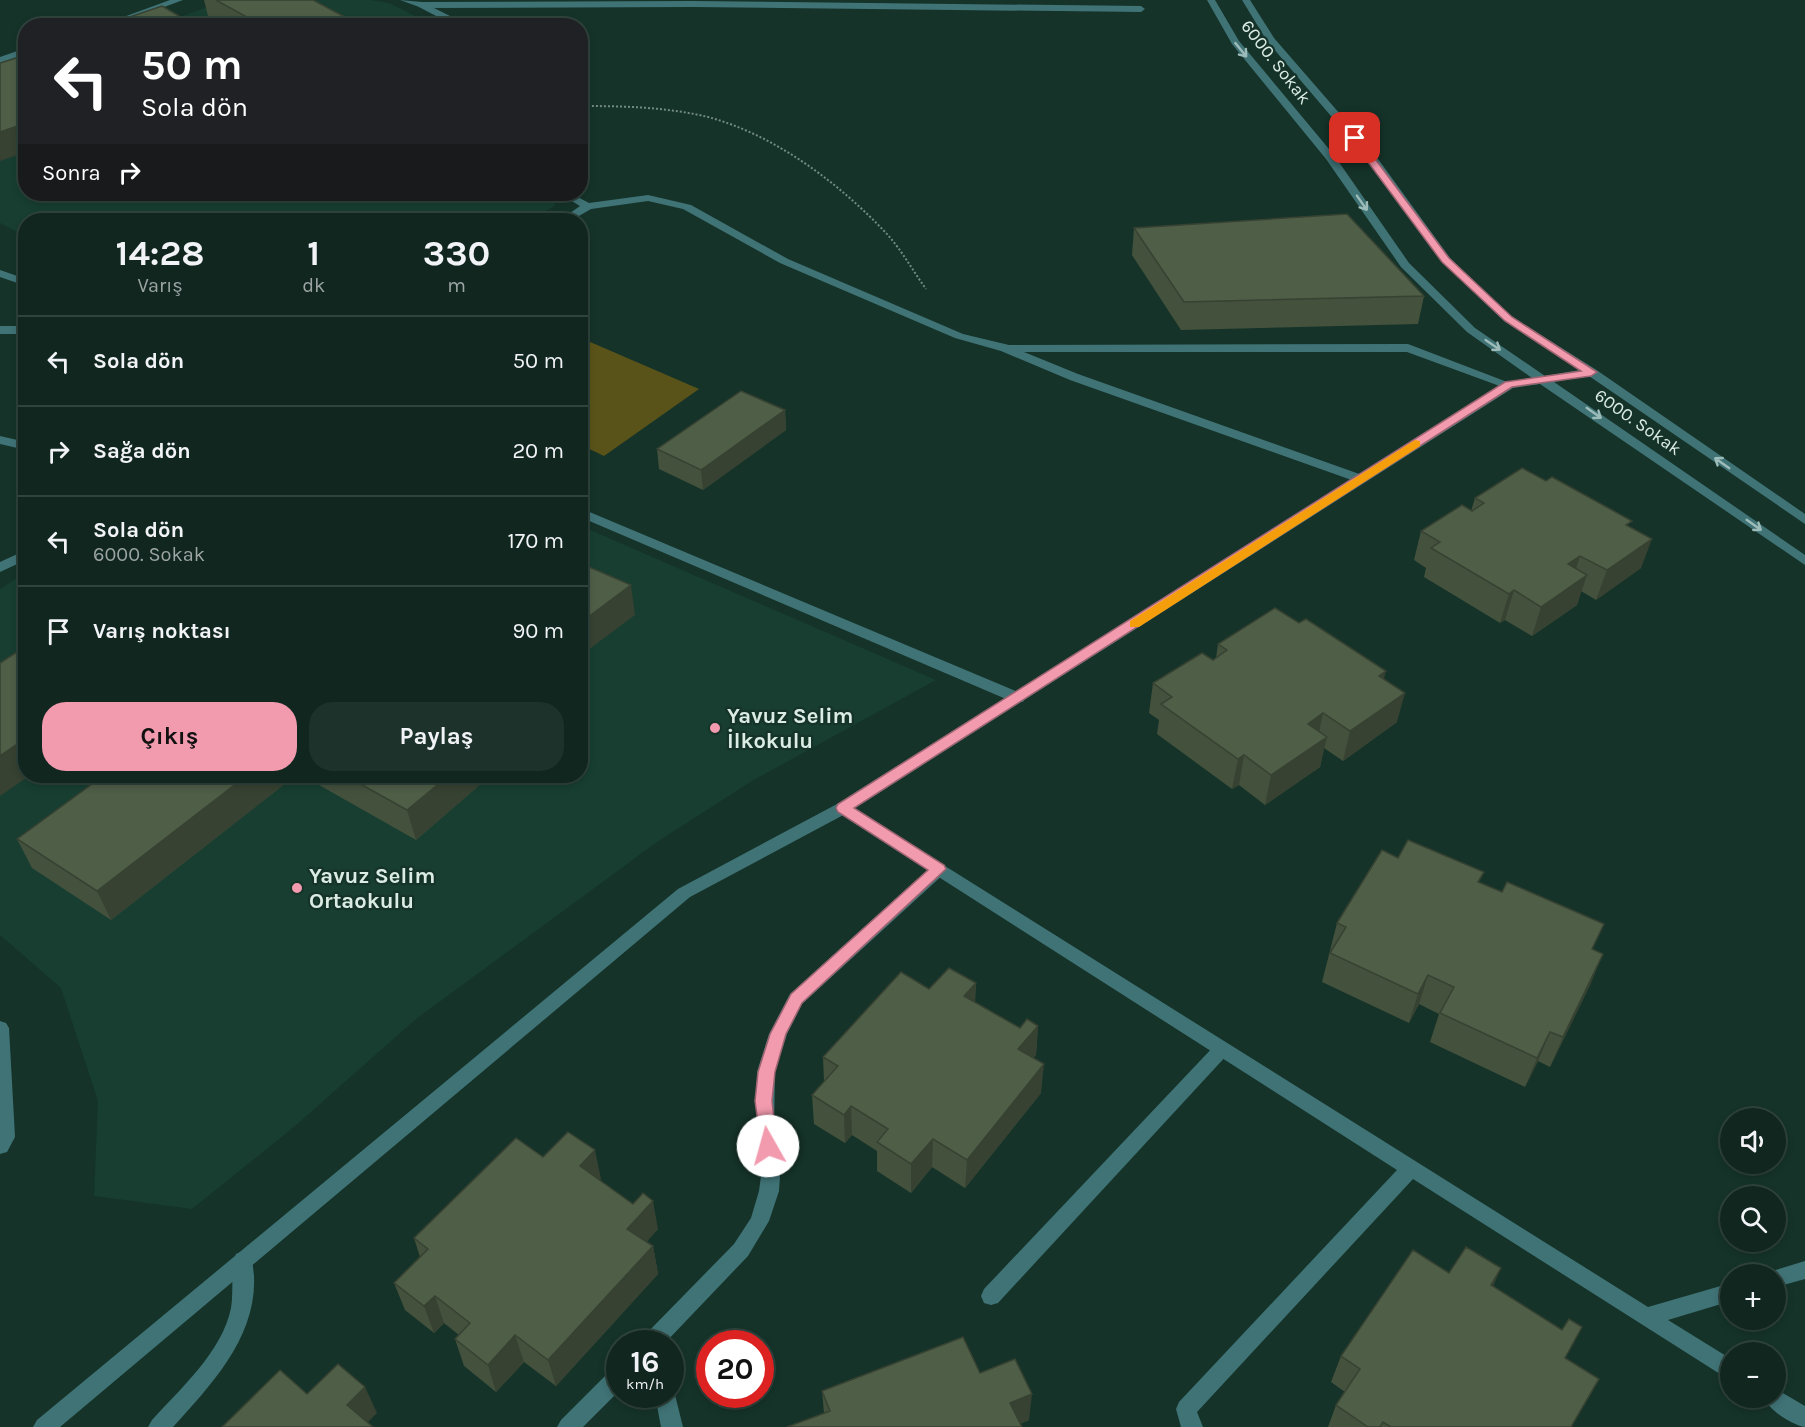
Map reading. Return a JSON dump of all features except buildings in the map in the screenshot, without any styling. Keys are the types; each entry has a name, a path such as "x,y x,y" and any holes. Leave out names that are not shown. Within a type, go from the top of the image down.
{"street":[{"path":"126,18 179,0"},
{"path":"404,0 422,5 447,18"},
{"name":"6000. Sokak","path":"1210,0 1235,42 1330,158 1405,265 1470,330 1546,380 1805,561"},
{"name":"6000. Sokak","path":"1246,0 1270,39 1369,154 1446,260 1508,319 1591,372 1805,520"},
{"path":"422,5 681,4 1141,9"},
{"path":"0,60 18,54"},
{"path":"577,213 588,206 648,198 687,207 784,261 959,336 1005,348 1074,377 1360,478"},
{"path":"578,201 588,206"},
{"path":"0,273 18,280"},
{"path":"0,330 18,330"},
{"path":"1005,348 1408,348 1509,384 1591,372"},
{"path":"44,1427 684,893 843,808 1509,384"},
{"path":"0,440 18,444"},
{"path":"588,515 1018,698"},
{"path":"0,568 18,558"},
{"path":"843,808 1720,1364"},
{"path":"664,1330 741,1250 759,1221 769,1191 772,1161 765,1131 766,1072 778,1034 796,999 939,869"},
{"path":"0,1028 6,1137 0,1146"},
{"path":"991,1296 1222,1048"},
{"path":"1192,1427 1186,1409 1412,1168"},
{"path":"159,1427 209,1371 237,1327 244,1305 246,1281 243,1260"},
{"path":"1786,1275 1805,1270"},
{"path":"1647,1317 1720,1295"},
{"path":"568,1427 606,1389"},
{"path":"1786,1406 1805,1418"},
{"path":"667,1408 672,1427"}],"path":[{"path":"588,106 625,106 706,117 749,132 817,171 887,234 926,289"}],"shaded area":[{"path":"228,0 371,0 389,3 419,18 177,18"},
{"path":"18,73 18,201 557,201 553,207 542,213 18,213 18,232 0,223 0,79"},
{"path":"588,341 699,389 604,456 588,448"},
{"name":"Yavuz Selim Ortaokulu","path":"588,529 936,680 752,781 657,842 416,1019 294,1127 192,1209 94,1196 98,1101 61,988 0,935 0,589 18,577 18,783 588,783"}],"slow traffic":[{"path":"1134,624 1415,443"}],"place":[{"name":"Yavuz Selim İlkokulu","path":"715,728"},
{"name":"Yavuz Selim Ortaokulu","path":"297,888"}],"route":[{"path":"768,1146 764,1101 766,1072 778,1034 796,999 939,869 843,808 1509,384 1591,372 1508,319 1446,260 1355,138"}]}
